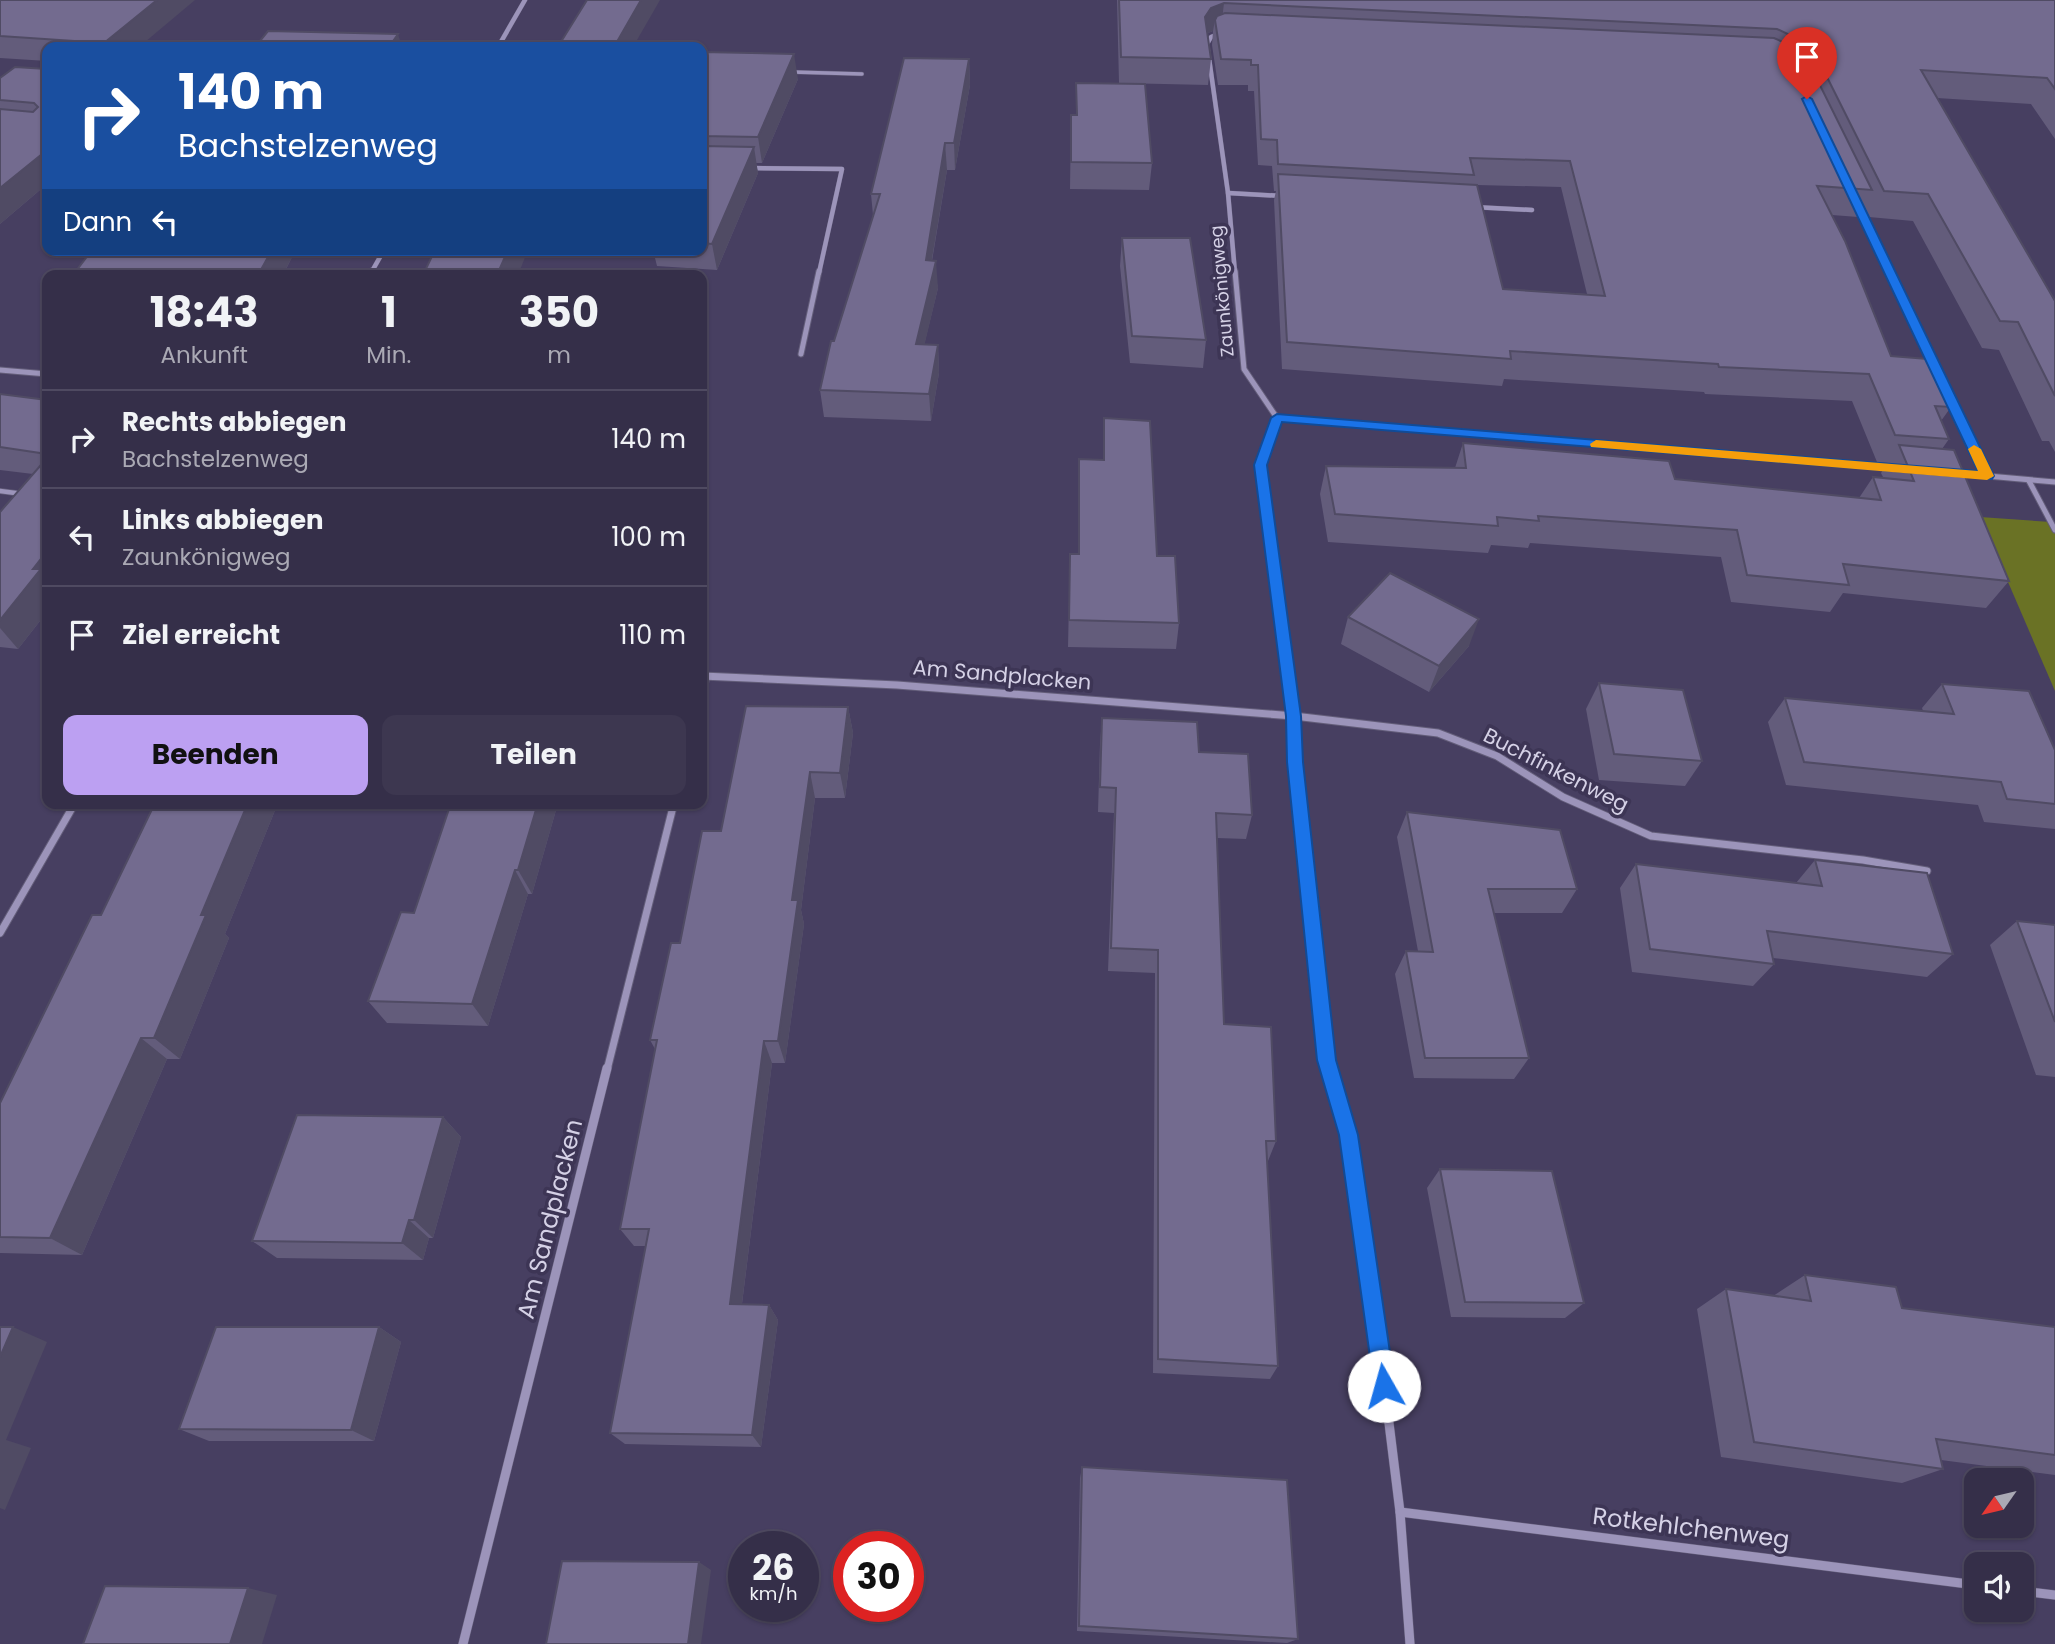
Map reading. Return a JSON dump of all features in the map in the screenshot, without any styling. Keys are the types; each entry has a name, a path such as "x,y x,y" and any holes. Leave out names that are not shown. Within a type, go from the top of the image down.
{"street":[{"path":"501,42 525,0"},
{"name":"Zaunkönigweg","path":"1235,34 1221,33 1211,37 1207,44 1228,193 1244,369 1277,418"},
{"path":"741,168 842,169 801,354"},
{"name":"Zaunkönigweg","path":"1228,193 1297,197"},
{"path":"1855,199 1987,476"},
{"path":"1462,206 1532,210"},
{"path":"0,370 42,374"},
{"path":"1410,1644 1400,1512 1349,1135 1326,1060 1295,762 1294,716 1261,465 1277,418 1904,469"},
{"path":"1945,473 2055,482"},
{"path":"2029,481 2055,530"},
{"name":"Am Sandplacken","path":"707,676 897,685 1294,716"},
{"name":"Buchfinkenweg","path":"1294,716 1438,733 1497,756 1563,797 1651,836 1863,860 1927,871"},
{"path":"0,933 72,809"},
{"name":"Am Sandplacken","path":"463,1644 672,809"},
{"name":"Rotkehlchenweg","path":"1400,1512 1964,1583"},
{"path":"2034,1593 2055,1595"}],"lane":[{"path":"782,71 862,74"},
{"path":"0,491 35,496"}],"green space":[{"path":"1980,517 2051,522 2055,530 2055,691"}],"building":[{"path":"0,0 157,0 105,42 0,36"},
{"path":"587,0 641,0 617,42 561,42"},
{"path":"1119,0 2055,0 2055,89 2047,78 1921,70 2055,301 2055,396 2018,322 2000,321 1928,194 1884,191 1811,45 1777,29 1224,3 1211,8 1205,17 1211,59 1121,57"},
{"path":"1225,13 1774,38 1803,51 1872,190 1817,186 1845,241 1891,356 1928,359 1951,407 1935,406 1949,439 1895,435 1869,374 1719,367 1718,364 1510,351 1511,359 1287,342 1278,174 1477,185 1503,289 1605,296 1570,161 1470,158 1474,175 1278,164 1277,140 1261,139 1258,65 1251,65 1251,60 1221,59 1215,20 1217,16"},
{"path":"268,31 398,34 392,42 259,42"},
{"path":"707,52 794,54 758,137 707,136"},
{"path":"904,58 969,59 954,143 945,143 926,260 936,261 916,344 938,345 929,394 820,390 831,341 834,341 880,194 871,194"},
{"path":"15,67 42,69 42,154 0,188 0,109 33,112 38,107 34,103 0,100 0,78"},
{"path":"1076,83 1145,84 1152,163 1071,162 1071,115 1077,115"},
{"path":"707,146 754,147 712,244 707,244"},
{"path":"1122,238 1190,238 1206,340 1132,336"},
{"path":"87,256 269,256 261,270 77,270"},
{"path":"432,256 505,256 499,270 425,270"},
{"path":"0,394 42,399 42,453 0,447"},
{"path":"1104,418 1150,421 1157,556 1175,556 1179,623 1069,620 1070,554 1079,554 1079,459 1104,460"},
{"path":"1463,443 1669,461 1675,479 1881,500 1873,477 1914,481 1899,445 1954,450 2009,581 1843,564 1849,585 1747,575 1737,530 1538,516 1539,521 1497,517 1498,526 1335,514 1326,466 1466,468"},
{"path":"42,464 42,557 33,569 41,569 0,620 0,512"},
{"path":"1390,573 1479,619 1439,666 1348,617"},
{"path":"1599,683 1683,690 1702,761 1614,754"},
{"path":"1942,684 2029,691 2055,750 2055,804 2007,799 2001,782 1804,762 1785,698 1954,714"},
{"path":"746,706 848,707 840,773 810,772 792,900 798,900 778,1041 764,1041 730,1304 769,1305 752,1435 610,1433 649,1229 620,1229 657,1040 650,1040 671,943 680,943 702,831 721,831"},
{"path":"1102,718 1197,722 1199,752 1248,754 1252,815 1216,813 1224,1024 1271,1027 1276,1141 1266,1141 1278,1366 1158,1359 1158,950 1111,948 1116,788 1100,787"},
{"path":"152,809 245,809 201,915 206,915 154,1038 141,1038 50,1238 0,1237 0,1103 92,915 101,915"},
{"path":"449,809 536,809 472,1004 368,1001 401,912 414,913"},
{"path":"1407,812 1560,830 1577,889 1488,889 1529,1058 1425,1058 1406,951 1433,952"},
{"path":"1815,860 1927,873 1953,954 1767,931 1774,964 1650,949 1636,864 1822,886"},
{"path":"2017,921 2055,925 2055,1022"},
{"path":"297,1115 443,1117 414,1220 409,1220 402,1243 252,1241"},
{"path":"1440,1169 1552,1171 1584,1303 1465,1302"},
{"path":"1805,1275 1896,1287 1902,1308 2055,1327 2055,1455 1936,1439 1943,1469 1754,1442 1726,1289 1811,1301"},
{"path":"0,1327 13,1327 0,1357"},
{"path":"216,1327 379,1327 351,1430 179,1429"},
{"path":"1082,1467 1287,1480 1298,1639 1079,1626"},
{"path":"562,1561 699,1562 688,1644 546,1644"},
{"path":"105,1586 248,1588 230,1644 83,1644"}],"slow traffic":[{"path":"1596,444 1987,476 1974,449"}],"route":[{"path":"1384,1386 1349,1135 1326,1060 1295,762 1294,716 1261,465 1277,418 1987,476 1807,99"}]}
